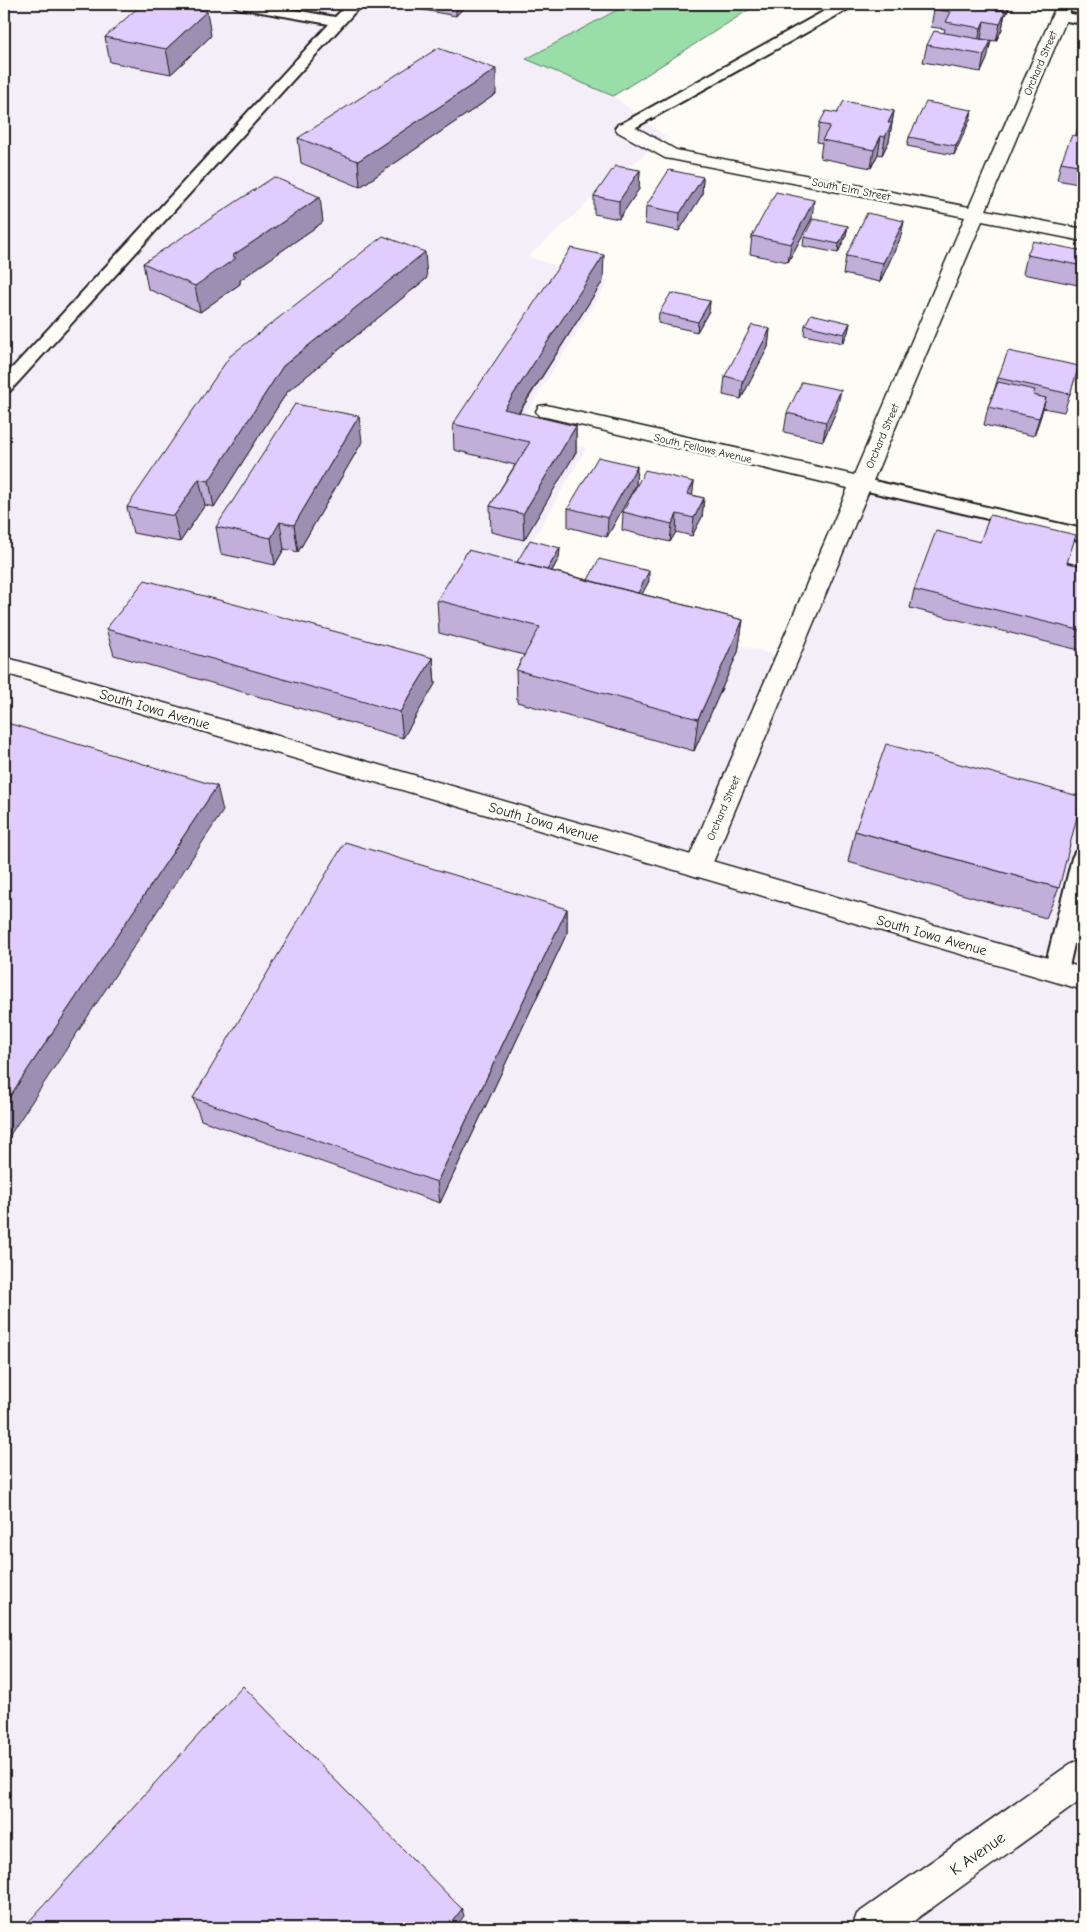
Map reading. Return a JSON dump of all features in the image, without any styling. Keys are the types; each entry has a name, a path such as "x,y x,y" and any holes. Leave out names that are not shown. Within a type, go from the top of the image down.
{"street":[{"name":"Orchard Street","path":"698,867 1062,10"},
{"name":"South Elm Street","path":"624,128 671,154 1083,235"},
{"name":"South Fellows Avenue","path":"546,411 861,484"},
{"name":"South Iowa Avenue","path":"4,665 1083,979"},
{"name":"K Avenue","path":"871,1928 1083,1778"}],"lane":[{"path":"238,4 338,22"},
{"path":"4,387 355,4"},
{"path":"624,128 847,4"},
{"path":"1062,10 1083,20"},
{"path":"861,484 1083,535"},
{"path":"1056,971 1083,858"}],"shaded area":[{"path":"4,4 628,4 526,58 613,96 666,137 609,183 528,257 608,282 515,431 586,448 507,585 787,658 861,484 1083,535 1083,1928 4,1928"}],"green space":[{"path":"628,4 758,4 613,96 526,59"}],"building":[{"path":"142,4 168,4 207,11 166,49 105,37"},
{"path":"937,4 953,4 1005,11 1000,24 984,21 981,28 946,22 951,12 934,9"},
{"path":"934,31 991,41 984,55 927,45"},
{"path":"438,48 496,69 358,161 298,138"},
{"path":"844,101 894,111 888,123 892,123 885,137 881,136 874,150 822,140 830,126 819,124 826,111 837,113"},
{"path":"926,102 972,110 956,146 909,137"},
{"path":"1083,111 1083,123 1079,122"},
{"path":"1072,135 1083,137 1083,166 1061,162"},
{"path":"615,166 640,170 619,201 594,196"},
{"path":"669,170 703,177 680,213 646,206"},
{"path":"274,177 320,197 232,256 236,258 195,286 143,263"},
{"path":"776,192 814,200 791,244 752,236"},
{"path":"867,213 904,221 883,263 846,256"},
{"path":"813,219 848,226 839,244 804,237"},
{"path":"383,236 425,252 283,366 209,481 199,479 174,516 127,507 230,356"},
{"path":"1033,241 1083,251 1083,266 1027,255"},
{"path":"571,248 604,255 504,409 576,426 523,514 490,506 530,442 453,424"},
{"path":"671,293 710,301 698,322 659,313"},
{"path":"811,314 850,323 844,334 805,325"},
{"path":"752,325 770,329 743,381 725,376"},
{"path":"1008,351 1079,366 1070,394 998,378"},
{"path":"802,382 841,390 826,422 787,413"},
{"path":"998,382 1035,390 1033,395 1046,398 1039,418 988,407"},
{"path":"295,404 359,416 294,525 280,522 271,538 216,527"},
{"path":"598,457 637,466 608,518 568,508"},
{"path":"645,470 694,482 687,494 704,498 694,518 677,514 672,524 623,512"},
{"path":"990,515 1076,535 1067,563 1083,566 1083,631 914,590 936,531 980,542"},
{"path":"530,540 560,548 547,570 517,562"},
{"path":"468,550 743,620 698,719 516,670 540,627 437,600"},
{"path":"599,559 649,571 638,593 588,580"},
{"path":"145,580 433,658 400,712 106,629"},
{"path":"4,722 217,786 4,1105"},
{"path":"886,744 1082,797 1059,888 855,831"},
{"path":"345,842 567,909 437,1182 193,1098"},
{"path":"243,1686 462,1909 447,1928 23,1928"}]}
